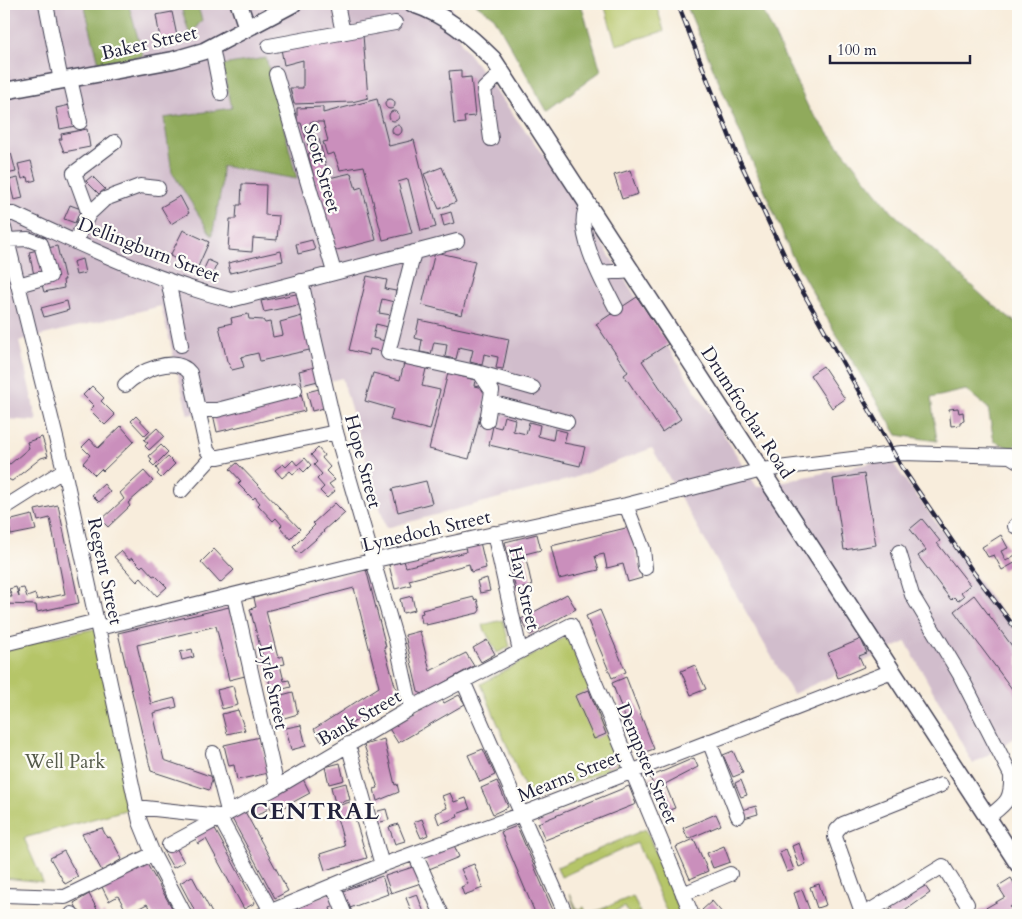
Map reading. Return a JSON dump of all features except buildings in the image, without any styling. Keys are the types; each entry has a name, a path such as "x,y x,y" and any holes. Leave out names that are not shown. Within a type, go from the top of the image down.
{"main road":[{"path":"239,4 247,28"},
{"name":"Baker Street","path":"4,91 174,60 212,47 293,4"},
{"name":"Drumfrochar Road","path":"417,5 444,18 466,32 494,59 1018,864"}],"street":[{"path":"46,4 65,80 80,122"},
{"path":"338,4 343,33"},
{"path":"269,46 395,23"},
{"path":"212,47 221,93"},
{"path":"491,139 484,89 502,72"},
{"name":"Scott Street","path":"276,74 334,272"},
{"path":"89,214 74,172 114,142"},
{"path":"75,242 89,214 106,199 140,186 158,188"},
{"path":"589,204 583,215 584,235 616,308"},
{"name":"Dellingburn Street","path":"4,214 14,214 75,242 195,291 231,300 457,241"},
{"path":"5,234 28,239 40,244 50,276 18,285"},
{"name":"Regent Street","path":"5,234 64,470 136,807 144,835 185,915"},
{"path":"414,252 388,353 480,373 533,388"},
{"path":"600,274 611,270 624,273 632,270"},
{"path":"168,280 181,345"},
{"name":"Hope Street","path":"301,281 336,432 396,640 411,708"},
{"path":"125,385 133,377 174,363 185,367 190,373 207,450 212,457"},
{"path":"480,373 492,391 487,422"},
{"path":"198,410 217,410 295,390"},
{"path":"490,402 567,422"},
{"path":"181,491 212,457 220,457 336,432"},
{"name":"Lynedoch Street","path":"4,644 234,596 494,533 626,504 762,470 902,453 1010,456 1018,461"},
{"path":"4,508 64,470"},
{"path":"4,495 17,501"},
{"path":"626,504 643,549 645,568"},
{"name":"Hay Street","path":"494,533 520,651"},
{"path":"899,552 912,595 960,675 1011,775 1012,792 1007,802 987,818"},
{"name":"Lyle Street","path":"234,596 276,787"},
{"name":"Bank Street","path":"168,845 276,787 411,708 570,625"},
{"name":"Dempster Street","path":"570,625 692,915"},
{"name":"Mearns Street","path":"268,914 382,865 522,814 631,770 892,672"},
{"path":"463,680 566,915"},
{"path":"708,741 738,816"},
{"path":"348,744 382,865"},
{"path":"213,753 223,814 268,914"},
{"path":"941,785 843,824 837,830 835,837 863,915 943,866 967,904"},
{"path":"136,807 223,814"},
{"path":"4,895 65,897 153,854"},
{"path":"415,854 442,915"},
{"path":"683,894 730,874"},
{"path":"333,885 345,915"}],"shaded area":[{"path":"4,4 451,4 461,43 564,184 757,487 890,459 1018,636 1018,736 973,764 906,642 793,694 652,448 571,479 386,528 342,378 188,415 161,306 19,341 37,421 4,419"}],"green space":[{"path":"84,4 136,4 129,6 143,56 99,63"},
{"path":"180,4 197,4 202,20 190,35"},
{"path":"476,4 581,4 601,71 547,111 494,17"},
{"path":"604,4 656,4 664,31 616,45"},
{"path":"686,4 760,4 809,109 892,212 988,301 1018,324 1018,442 1012,449 994,441 988,408 966,390 931,398 937,441 897,435 836,334 792,256"},
{"path":"266,58 297,179 222,166 221,190 212,236 172,172 164,118 232,108 222,65"},
{"path":"503,620 510,647 497,653 482,625"},
{"name":"Well Park","path":"99,628 136,807 24,838 43,882 4,878 4,647"},
{"path":"567,636 621,764 530,800 481,684"},
{"path":"646,829 681,915 668,915 637,843 561,877 557,867"},
{"path":"570,893 577,910 584,907 587,915 577,915"},
{"path":"633,896 641,915 637,913 629,915 625,907 605,915 587,915"}],"railway":[{"path":"678,4 736,153 795,278 901,466 971,569 1018,632"}],"district":[{"name":"CENTRAL","path":"315,811"}]}
